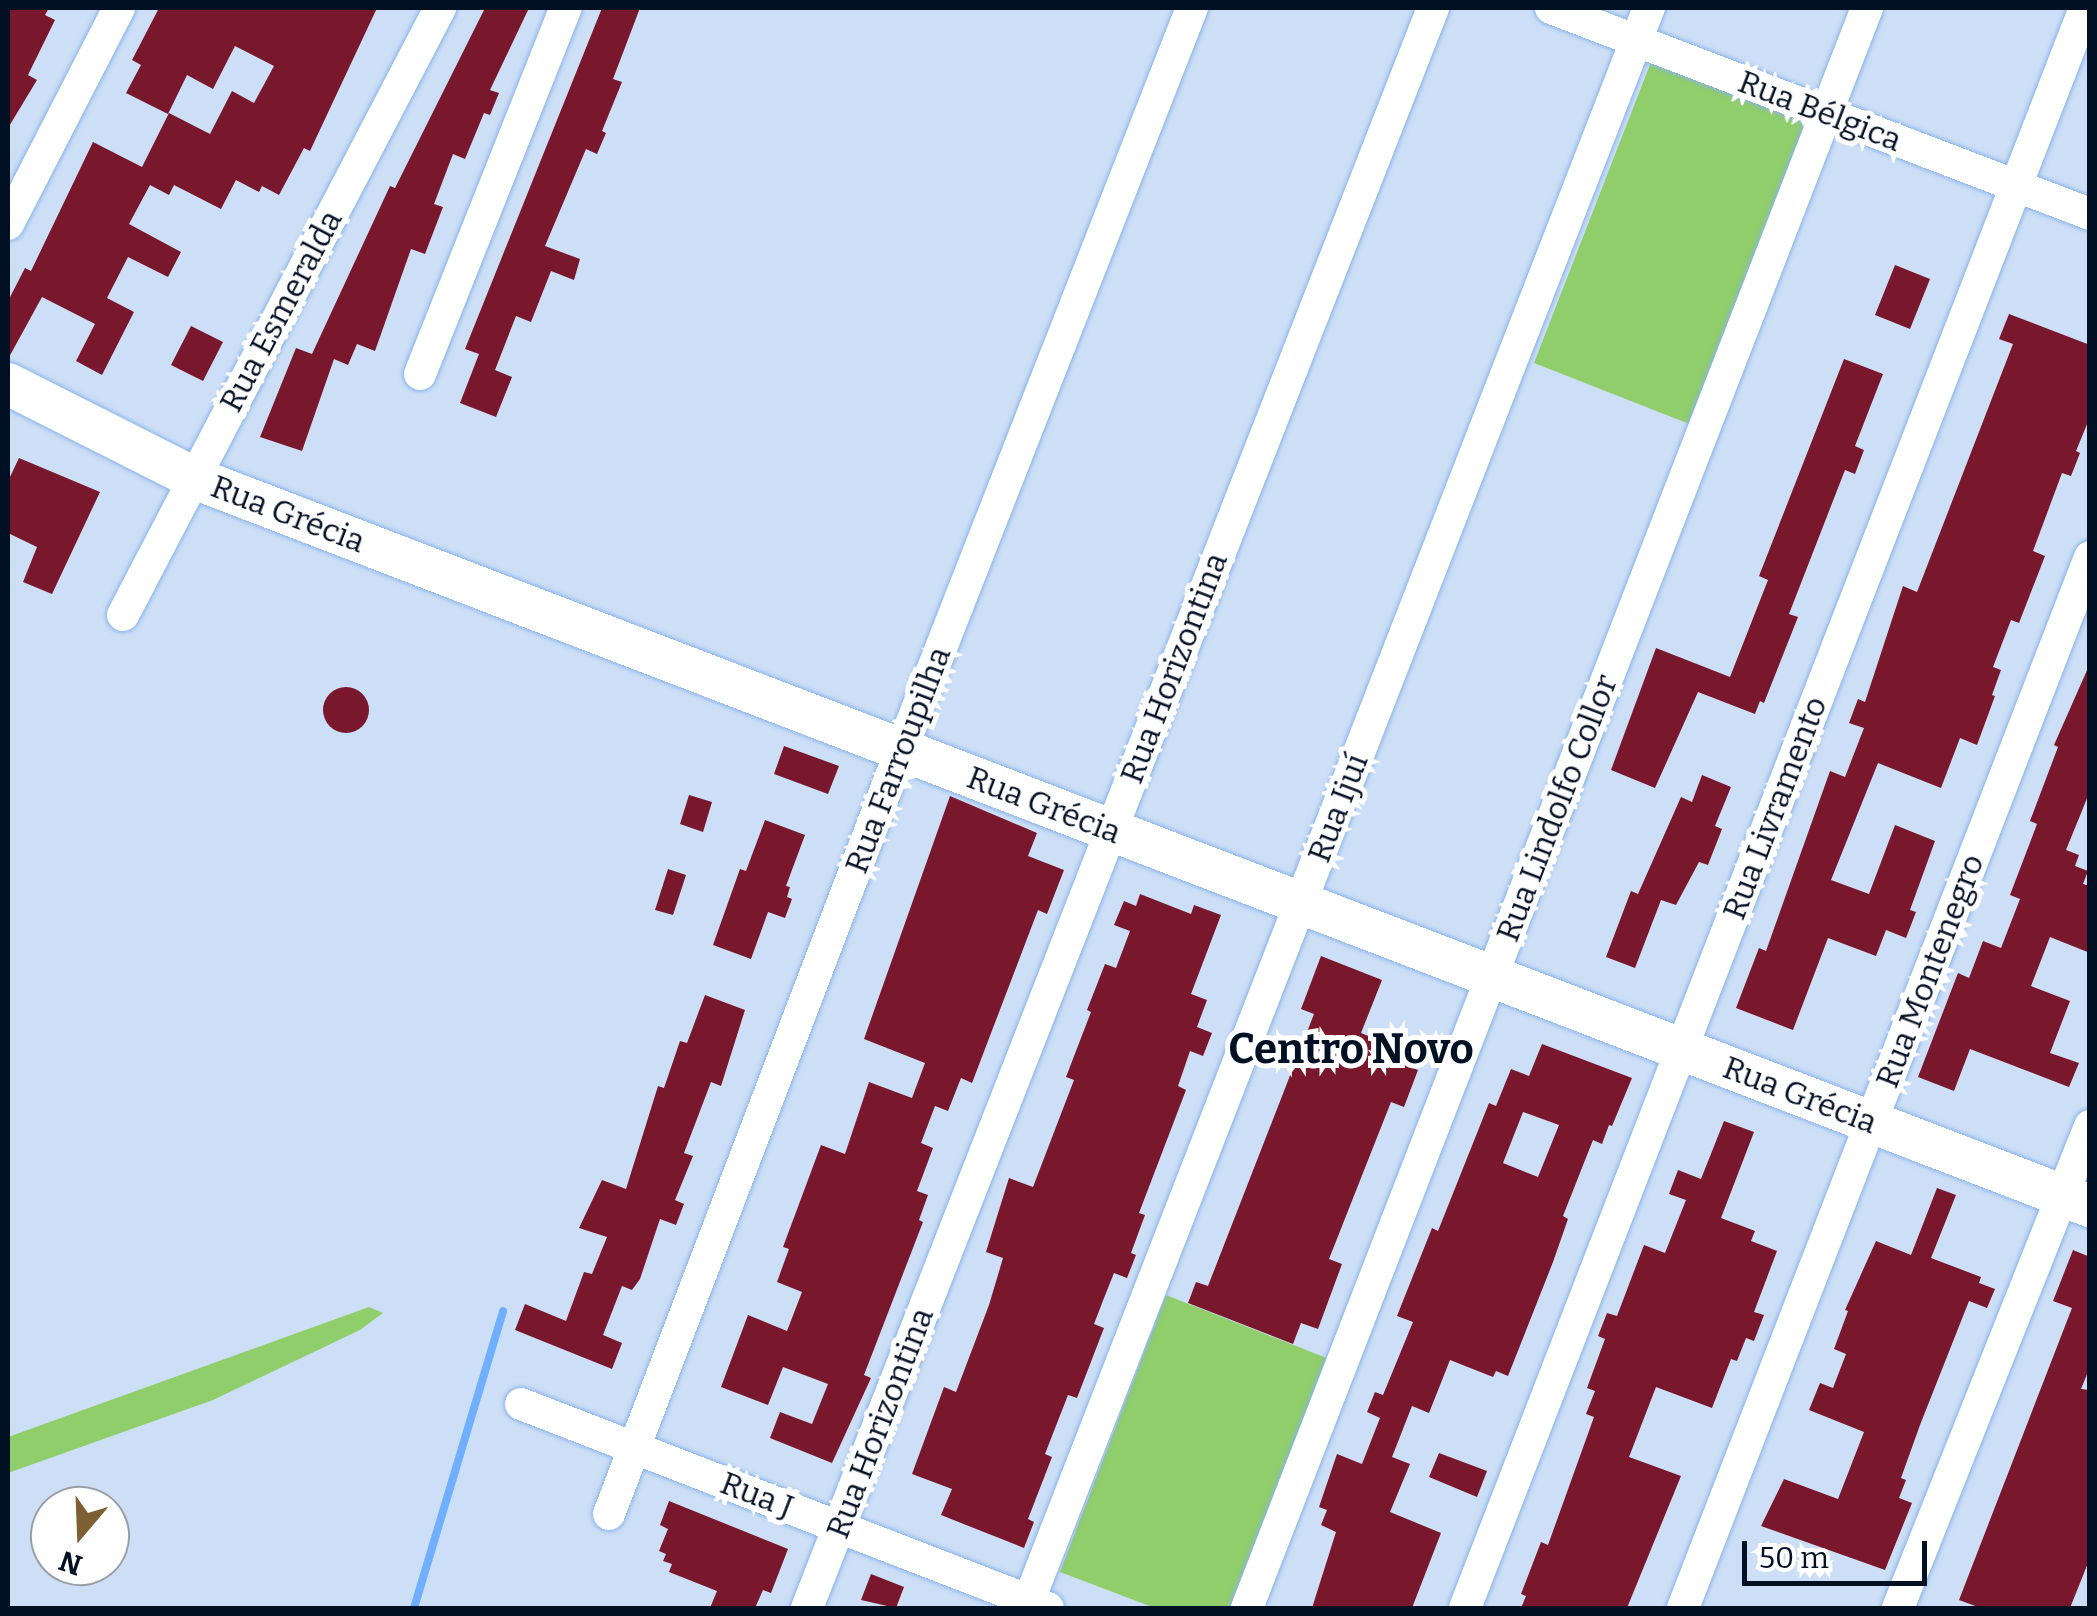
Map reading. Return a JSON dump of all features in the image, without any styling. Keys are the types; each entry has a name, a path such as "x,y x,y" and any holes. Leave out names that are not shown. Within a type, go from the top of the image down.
{"main road":[{"name":"Rua Grécia","path":"8,384 194,478 2076,1201"}],"street":[{"path":"8,224 119,8"},
{"name":"Rua Esmeralda","path":"123,615 440,8"},
{"path":"420,374 566,8"},
{"name":"Rua Farroupilha","path":"609,1514 901,750 1192,8"},
{"name":"Rua Horizontina","path":"806,1608 1433,8"},
{"name":"Rua Bélgica","path":"1551,8 2090,214"},
{"name":"Rua Ijuí","path":"1034,1606 1649,8"},
{"name":"Rua Lindolfo Collor","path":"1247,1608 1868,8"},
{"name":"Rua Livramento","path":"1466,1608 2086,8"},
{"name":"Rua Montenegro","path":"1683,1608 2090,557"},
{"path":"1898,1608 2076,1201 2090,1126"},
{"name":"Rua J","path":"521,1404 1034,1606"}],"green space":[{"path":"1651,62 1810,123 1692,425 1534,363"},
{"path":"1166,1295 1334,1361 1232,1608 1155,1608 1060,1572"},
{"path":"369,1307 383,1313 360,1330 213,1400 8,1473 8,1437"}],"building":[{"path":"8,8 49,8 45,15 55,20 28,75 37,80 8,128"},
{"path":"159,8 377,8 310,151 304,148 279,195 262,186 259,192 236,180 221,209 174,185 169,195 150,185 129,224 181,252 168,277 128,257 107,298 134,312 102,375 76,361 95,324 42,297 8,359 8,301 25,268 31,271 93,142 142,167 169,113 210,134 232,91 254,103 274,66 235,46 213,89 187,75 168,114 126,93 141,65 132,60"},
{"path":"485,8 529,8 490,90 499,93 490,115 484,113 465,159 453,154 434,204 443,207 425,254 411,249 375,351 357,344 348,365 334,359 302,451 260,437 296,348 312,354 390,186 395,188"},
{"path":"602,8 640,8 613,79 622,82 602,131 606,133 597,154 586,149 545,246 580,259 574,280 551,271 531,322 516,316 495,370 512,377 496,417 460,403 479,354 465,349"},
{"path":"1895,265 1930,279 1910,329 1875,315"},
{"path":"2009,314 2090,345 2090,417 2076,451 2080,453 2071,476 2062,473 2033,551 2045,556 2019,623 2011,620 1993,667 2001,670 1977,745 1960,738 1941,788 1878,763 1831,880 1869,894 1895,825 1935,841 1910,910 1916,912 1906,938 1886,930 1876,956 1828,938 1793,1030 1736,1008 1759,948 1766,951 1830,771 1845,777 1864,728 1849,723 1858,699 1865,702 1903,586 1917,592 2013,344 1999,339"},
{"path":"191,326 223,342 203,381 171,365"},
{"path":"1844,359 1883,374 1855,446 1864,450 1855,474 1845,470 1789,614 1798,617 1764,703 1760,701 1755,714 1698,692 1655,788 1611,770 1656,648 1730,677 1768,580 1759,576"},
{"path":"19,458 100,492 52,594 23,582 37,547 8,533 8,481"},
{"path":"2088,668 2090,791 2066,850 2079,855 2075,866 2088,871 2083,884 2090,886 2090,953 2050,937 2031,986 2070,1001 2050,1053 2079,1063 2069,1087 1970,1049 1954,1091 1918,1077 1958,973 1969,978 1983,941 2001,948 2020,899 2010,895 2037,824 2030,821 2058,747 2054,745"},
{"path":"346,687 362,694 369,710 362,726 346,733 330,726 323,710 330,694"},
{"path":"784,746 839,766 828,794 774,774"},
{"path":"1702,775 1731,787 1715,826 1722,829 1708,865 1699,862 1676,905 1661,900 1635,968 1606,957 1631,891 1638,894 1681,797 1692,802"},
{"path":"689,795 712,802 703,832 680,824"},
{"path":"950,796 1037,833 1028,856 1064,870 1047,914 1038,910 972,1083 961,1078 948,1111 935,1106 921,1143 933,1148 917,1191 928,1195 919,1220 923,1222 864,1375 871,1378 832,1463 770,1438 780,1412 812,1424 828,1384 783,1367 768,1405 721,1387 748,1315 787,1331 802,1292 777,1282 789,1249 783,1247 821,1145 845,1154 869,1082 912,1098 925,1063 864,1039"},
{"path":"765,820 805,835 786,886 790,887 787,897 792,899 785,918 768,912 751,959 713,945 740,869 746,871"},
{"path":"668,869 686,875 673,915 655,910"},
{"path":"1140,894 1191,914 1194,905 1221,915 1191,994 1207,1000 1197,1027 1212,1033 1203,1056 1190,1051 1178,1086 1186,1090 1139,1213 1145,1215 1131,1253 1136,1255 1127,1278 1114,1273 1094,1324 1104,1328 1077,1398 1068,1395 1045,1454 1052,1457 1028,1519 1034,1522 1024,1548 941,1515 952,1489 912,1474 944,1387 956,1392 989,1305 1003,1258 986,1252 1009,1178 1033,1187 1074,1080 1066,1077 1091,1012 1087,1010 1105,964 1116,968 1130,931 1114,925 1124,901 1136,906"},
{"path":"1321,956 1382,980 1361,1033 1410,1053 1406,1065 1418,1070 1404,1107 1391,1102 1329,1259 1342,1264 1318,1329 1301,1323 1293,1344 1188,1303 1196,1282 1208,1286 1314,1014 1301,1009"},
{"path":"705,995 745,1010 721,1086 711,1082 684,1153 693,1156 675,1200 684,1204 676,1225 660,1219 640,1279 632,1290 622,1286 603,1335 622,1343 612,1369 515,1330 525,1304 566,1321 584,1272 592,1274 607,1237 579,1228 602,1180 626,1189 658,1086 664,1088 680,1041 687,1043"},
{"path":"1542,1044 1632,1078 1602,1144 1593,1140 1563,1216 1568,1219 1553,1262 1508,1376 1496,1371 1493,1377 1450,1360 1429,1413 1412,1406 1392,1457 1410,1464 1390,1512 1441,1533 1412,1608 1312,1608 1336,1532 1321,1525 1327,1510 1319,1507 1337,1454 1362,1464 1380,1418 1367,1412 1375,1392 1383,1395 1413,1322 1397,1316 1432,1228 1438,1231 1489,1103 1496,1106 1511,1069 1529,1076","holes":["1523,1112 1559,1125 1538,1177 1503,1163"]},
{"path":"1724,1121 1754,1132 1721,1218 1755,1231 1751,1241 1777,1251 1754,1312 1764,1315 1754,1341 1746,1338 1737,1361 1731,1359 1712,1408 1656,1387 1629,1457 1681,1476 1627,1608 1521,1608 1526,1596 1521,1594 1541,1542 1548,1545 1594,1417 1586,1414 1595,1391 1587,1388 1605,1339 1598,1336 1607,1313 1617,1316 1644,1245 1665,1253 1686,1200 1669,1194 1678,1170 1701,1179"},
{"path":"1937,1188 1956,1195 1931,1258 1981,1277 1979,1283 1995,1289 1987,1308 1969,1301 1920,1425 1901,1478 1906,1480 1899,1498 1912,1503 1885,1570 1761,1526 1784,1479 1838,1499 1864,1432 1809,1410 1820,1383 1833,1388 1846,1354 1834,1349 1848,1311 1845,1310 1876,1241 1911,1255"},
{"path":"2073,1250 2090,1257 2090,1367 2081,1389 2090,1390 2090,1558 2070,1608 1981,1608 1959,1600 2072,1308 2053,1301"},
{"path":"1439,1453 1487,1471 1477,1497 1429,1477"},
{"path":"669,1501 788,1549 771,1593 763,1590 755,1608 710,1608 717,1591 669,1572 672,1564 663,1561 666,1554 659,1551 668,1529 660,1525"},
{"path":"871,1574 904,1587 896,1608 861,1600"}],"waterway":[{"path":"414,1608 503,1311"}],"district":[{"name":"Centro Novo","path":"1351,1049"}]}
